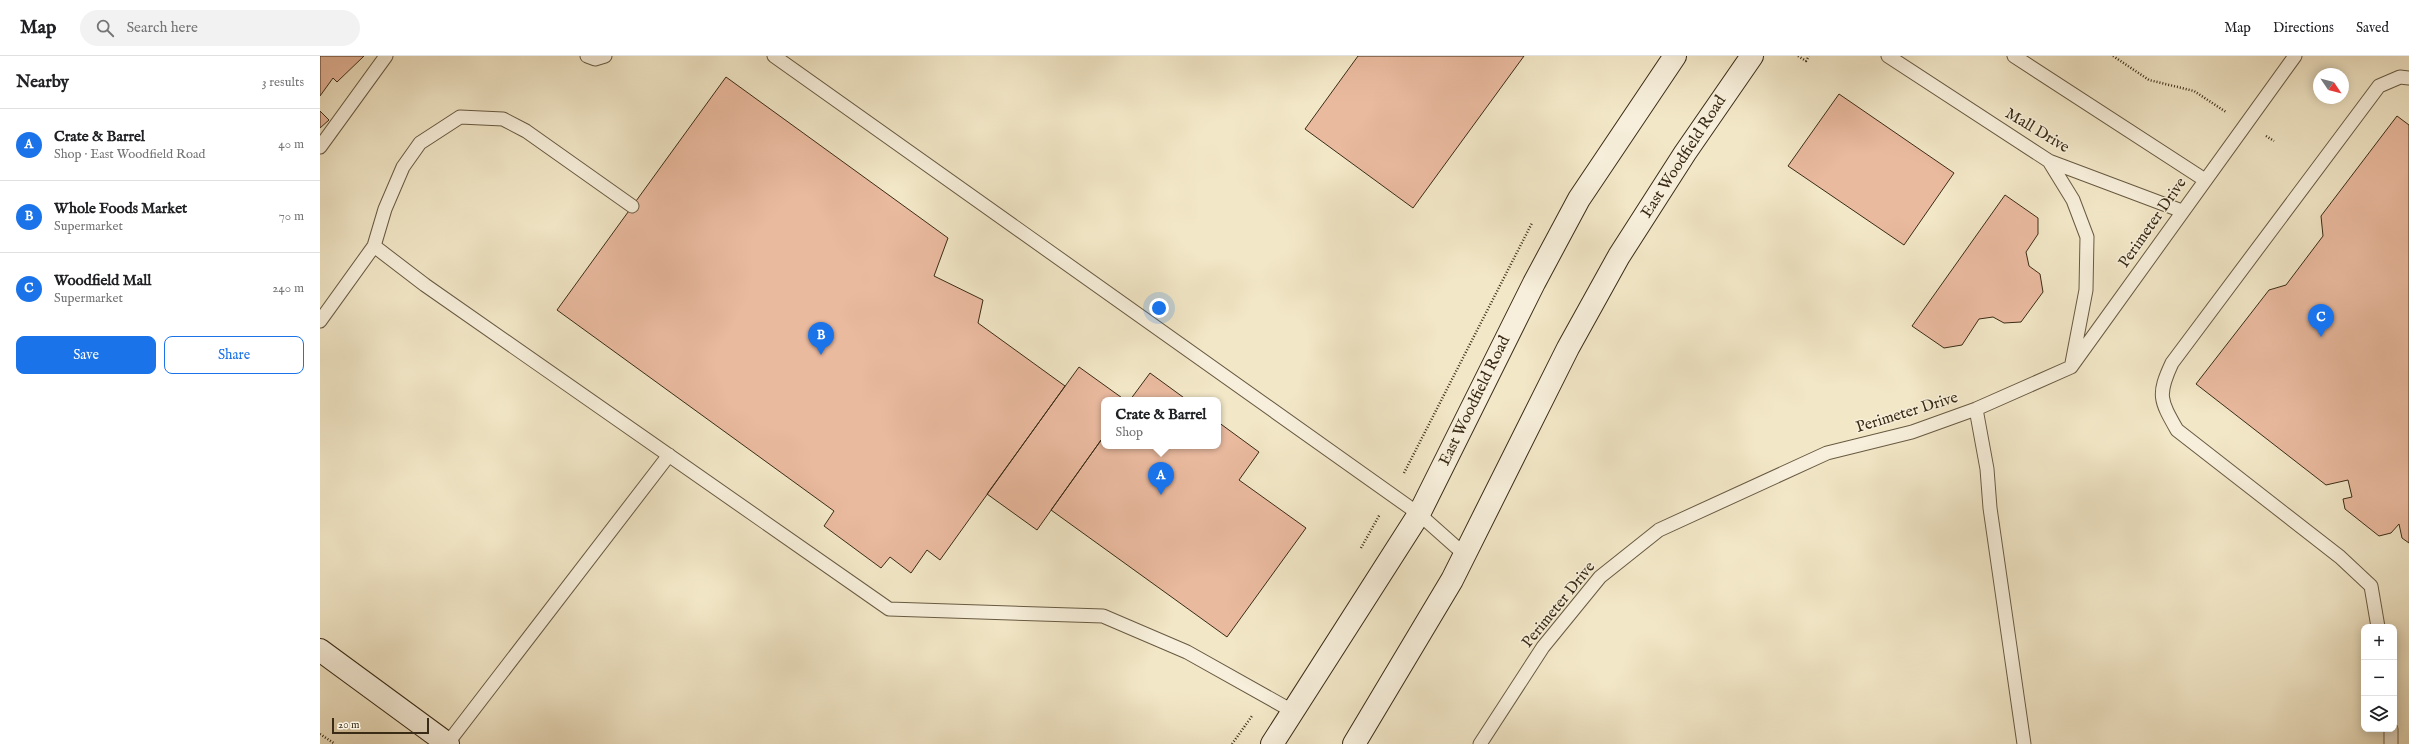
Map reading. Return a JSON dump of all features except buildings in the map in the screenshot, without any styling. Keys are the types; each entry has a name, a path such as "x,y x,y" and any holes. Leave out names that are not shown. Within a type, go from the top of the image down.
{"street":[{"name":"East Woodfield Road","path":"1272,744 1294,712 1419,514 1534,283 1578,199 1676,56"},
{"name":"East Woodfield Road","path":"1354,744 1452,580 1568,348 1619,256 1685,153 1752,56"},
{"path":"320,650 448,744"}],"lane":[{"path":"320,147 386,56"},
{"path":"587,56 595,59 605,56"},
{"path":"774,56 1419,514 1464,554"},
{"name":"Mall Drive","path":"1888,56 2049,161 2182,211"},
{"path":"2014,56 2205,180"},
{"name":"Perimeter Drive","path":"1480,744 1544,647 1600,577 1659,530 1827,453 1912,432 1976,410 2071,367 2294,56"},
{"path":"2377,624 2371,586 2340,557 2177,430 2164,407 2162,386 2172,364 2379,86 2400,77 2409,78"},
{"path":"320,321 374,246 385,209 403,168 420,143 460,117 496,118 509,122 526,131 632,206"},
{"path":"2049,161 2073,200 2086,237 2086,290 2071,367"},
{"path":"374,246 431,289 888,609 1102,616 1187,652 1294,712"},
{"path":"1976,410 1987,469 1990,508 2024,744"},
{"path":"448,744 669,455"},
{"path":"2390,732 2391,744"}],"path":[{"path":"1798,56 1806,61 1809,56"},
{"path":"2113,56 2149,80 2194,92 2205,98"},
{"path":"1358,555 1391,494 1405,472 1522,238 1535,219"},
{"path":"1232,744 1267,696"},
{"path":"320,734 335,744"}],"place":[{"name":"Woodfield Mall","path":"2321,337"},
{"name":"Whole Foods Market","path":"821,355"},
{"name":"Crate & Barrel","path":"1161,495"}]}
